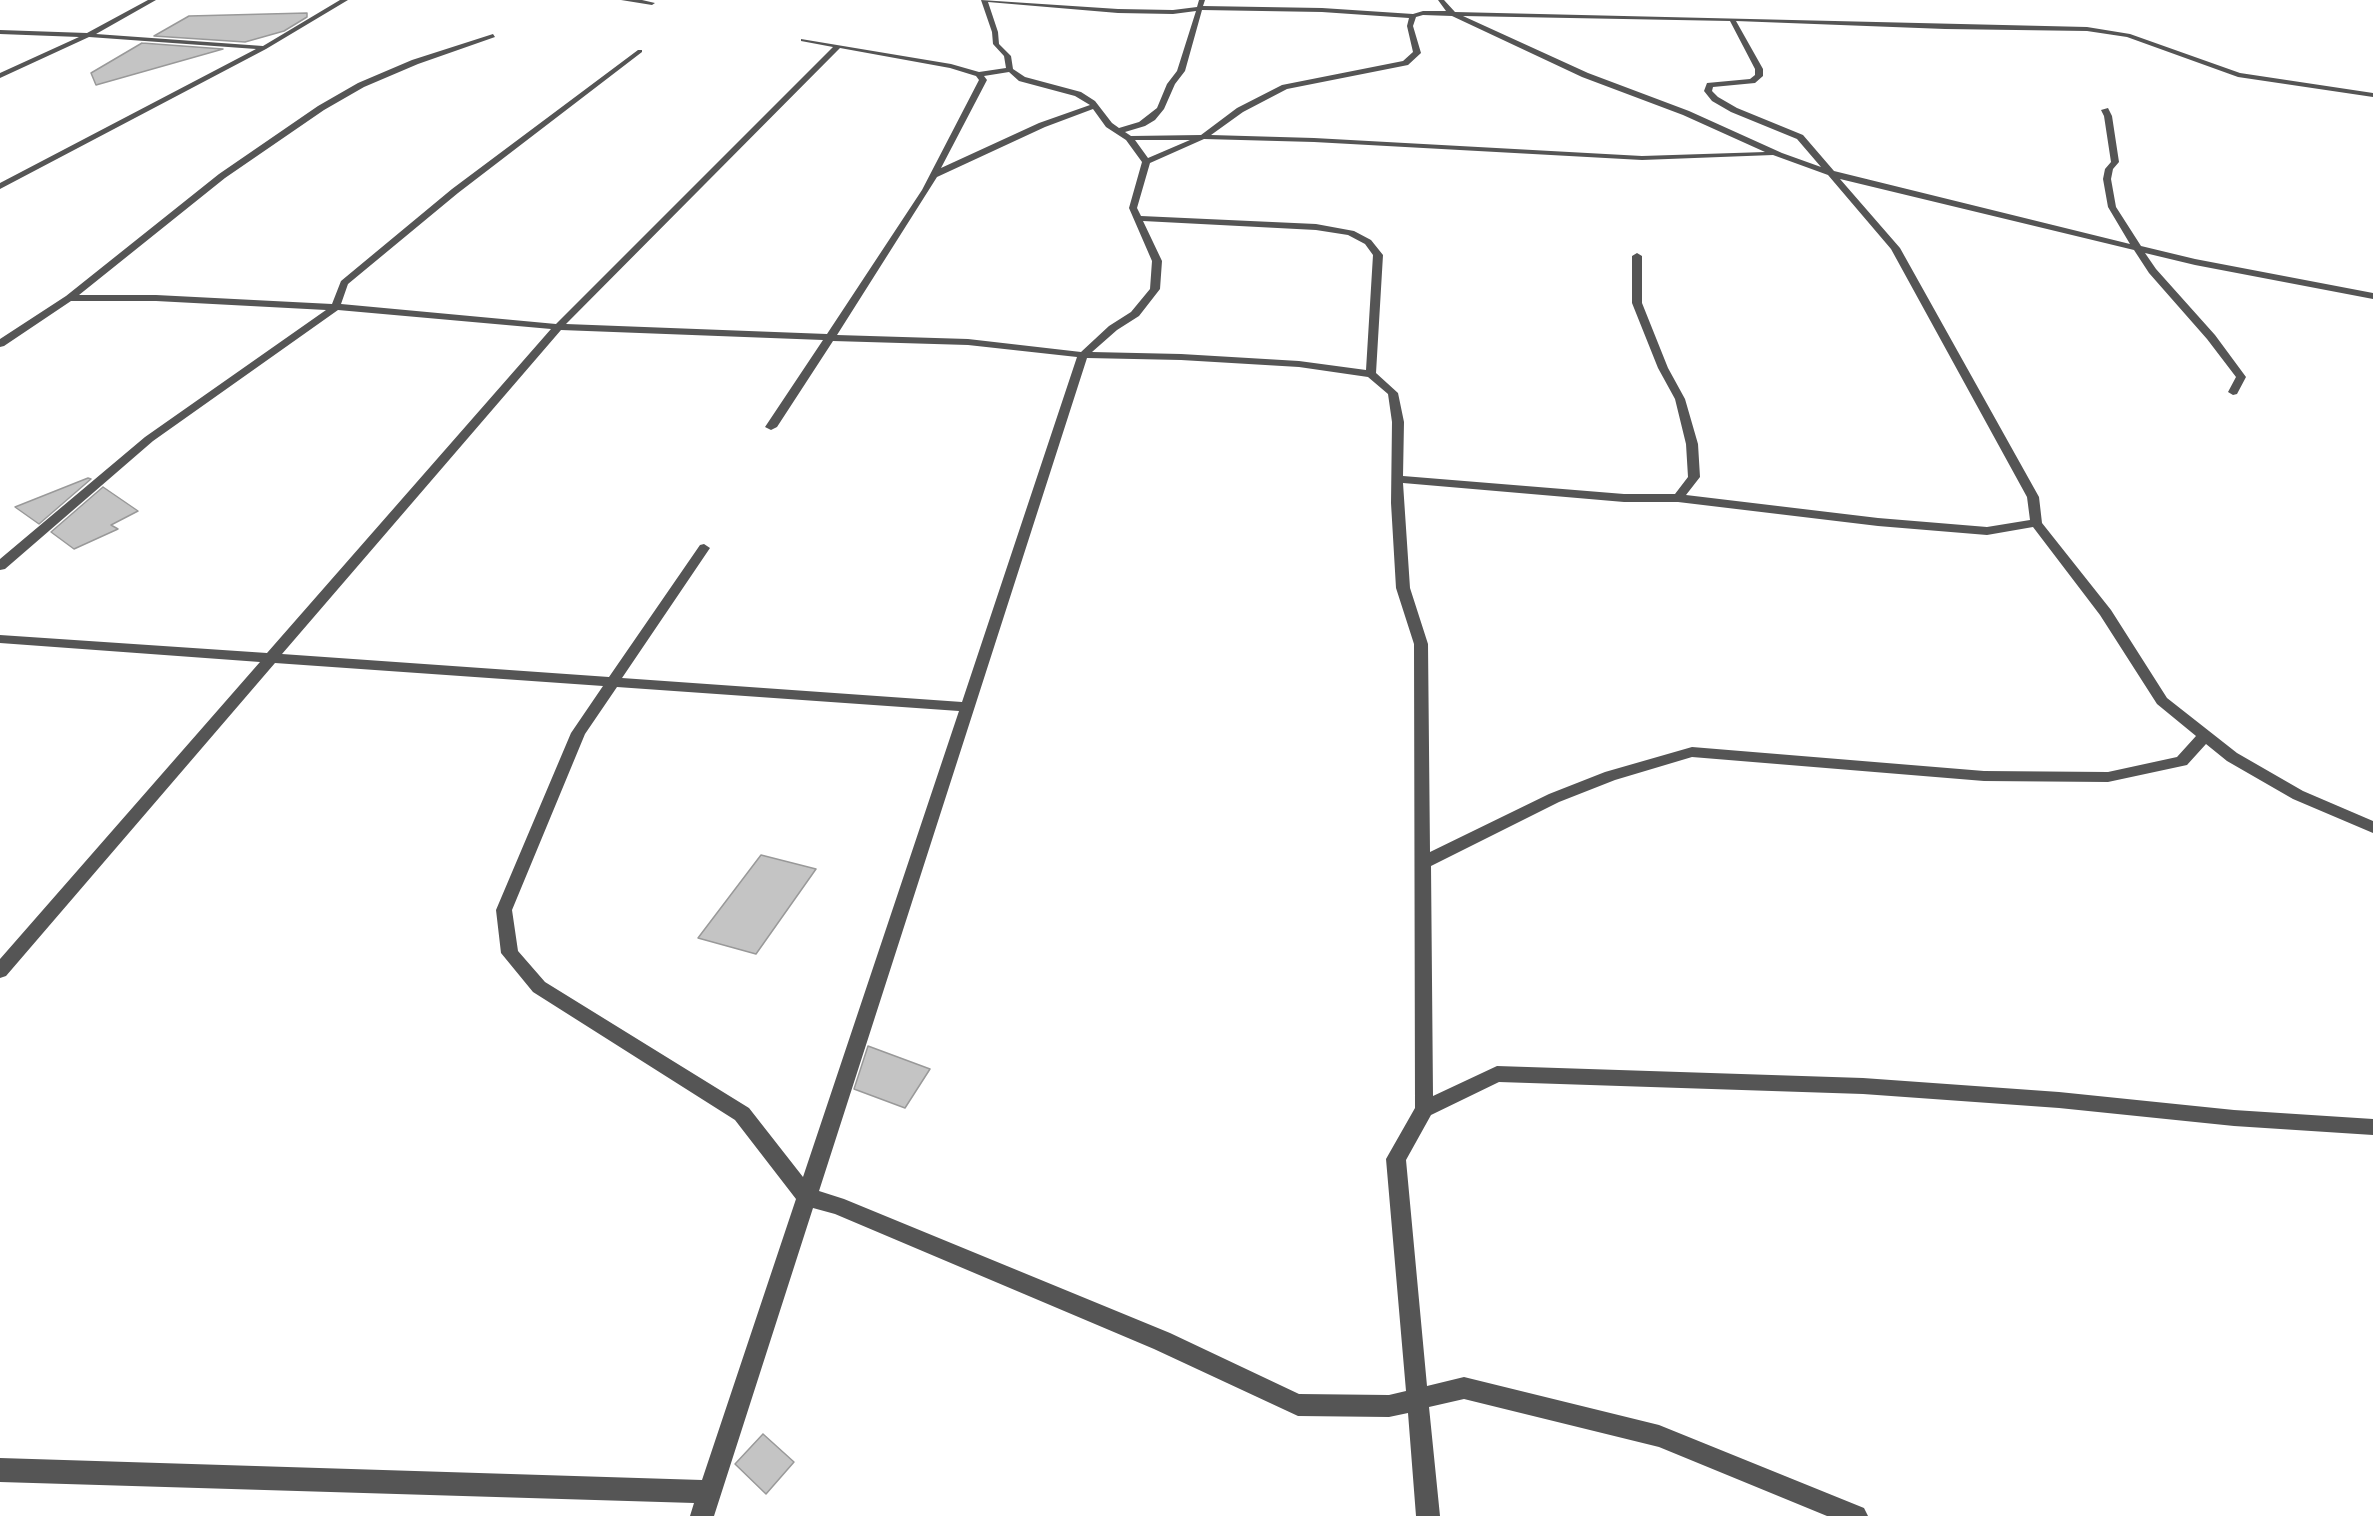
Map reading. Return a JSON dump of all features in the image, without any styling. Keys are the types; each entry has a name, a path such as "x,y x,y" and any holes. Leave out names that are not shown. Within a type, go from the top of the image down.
{"street":[{"path":"0,76 88,35 153,0"},
{"path":"0,186 264,48 345,0"},
{"path":"624,0 652,3"},
{"path":"1146,162 1129,138 1109,125 1095,106 1078,94 1022,79 1010,70 1007,56 996,44 995,32 984,0 1118,11 1173,12 1201,4 1413,16 1450,12 2087,29 2127,35 2238,75 2373,95"},
{"path":"1441,0 1450,12 1585,75 1686,113 1776,154 1831,174 2138,249 2373,296"},
{"path":"1118,131 1142,124 1160,109 1171,84 1181,71 1201,4"},
{"path":"1146,162 1203,137 1240,110 1285,87 1405,63 1417,53 1410,26 1413,16"},
{"path":"1732,19 1759,69 1760,76 1752,81 1710,85 1708,91 1734,110 1800,137 1895,248 2033,497 2036,522 2106,613 2162,701 2232,757 2298,795 2373,827"},
{"path":"0,32 88,35 264,48"},
{"path":"0,344 69,298 222,176 321,108 362,85 415,62 493,36"},
{"path":"803,40 951,66 979,74 1010,70"},
{"path":"0,971 558,327 838,46"},
{"path":"0,566 149,439 335,308 344,283 455,191 640,51"},
{"path":"771,427 934,175 983,80 979,74"},
{"path":"934,175 1042,125 1095,106"},
{"path":"2105,110 2108,116 2115,162 2109,169 2107,179 2112,207 2152,271 2241,377 2233,392"},
{"path":"1129,138 1314,140 1600,157 1776,154"},
{"path":"702,1516 1083,355 1113,327 1135,314 1155,290 1157,261 1133,208 1146,162"},
{"path":"1137,218 1317,227 1351,233 1368,242 1378,255 1371,374"},
{"path":"1637,256 1637,303 1663,368 1680,399 1692,444 1694,477 1678,498"},
{"path":"69,298 156,298 372,309 558,327 968,342 1083,355 1181,357 1299,364 1371,374 1393,393 1398,422 1398,525 1403,588 1421,644 1424,1109 1395,1159 1428,1516"},
{"path":"1398,479 1624,498 1678,498 1878,522 1987,531 2036,522"},
{"path":"704,548 578,733 504,910 510,953 539,987 742,1114 807,1197 837,1205 1151,1336 1298,1405 1389,1406 1464,1388 1659,1436 1857,1516"},
{"path":"0,639 967,707"},
{"path":"1422,863 1554,798 1610,776 1692,753 1984,776 2108,777 2182,761 2205,736"},
{"path":"1424,1109 1497,1074 1863,1086 2059,1100 2234,1118 2373,1126"},
{"path":"0,1470 710,1492"}],"building":[{"path":"307,13 307,17 284,31 245,42 154,36 189,16"},
{"path":"142,43 223,49 96,85 91,73"},
{"path":"88,478 91,479 39,524 15,507"},
{"path":"103,487 138,511 111,525 118,529 74,549 51,532"},
{"path":"761,855 816,869 756,954 698,938"},
{"path":"868,1046 930,1069 905,1108 854,1089"},
{"path":"763,1434 794,1462 766,1494 735,1464"}]}
